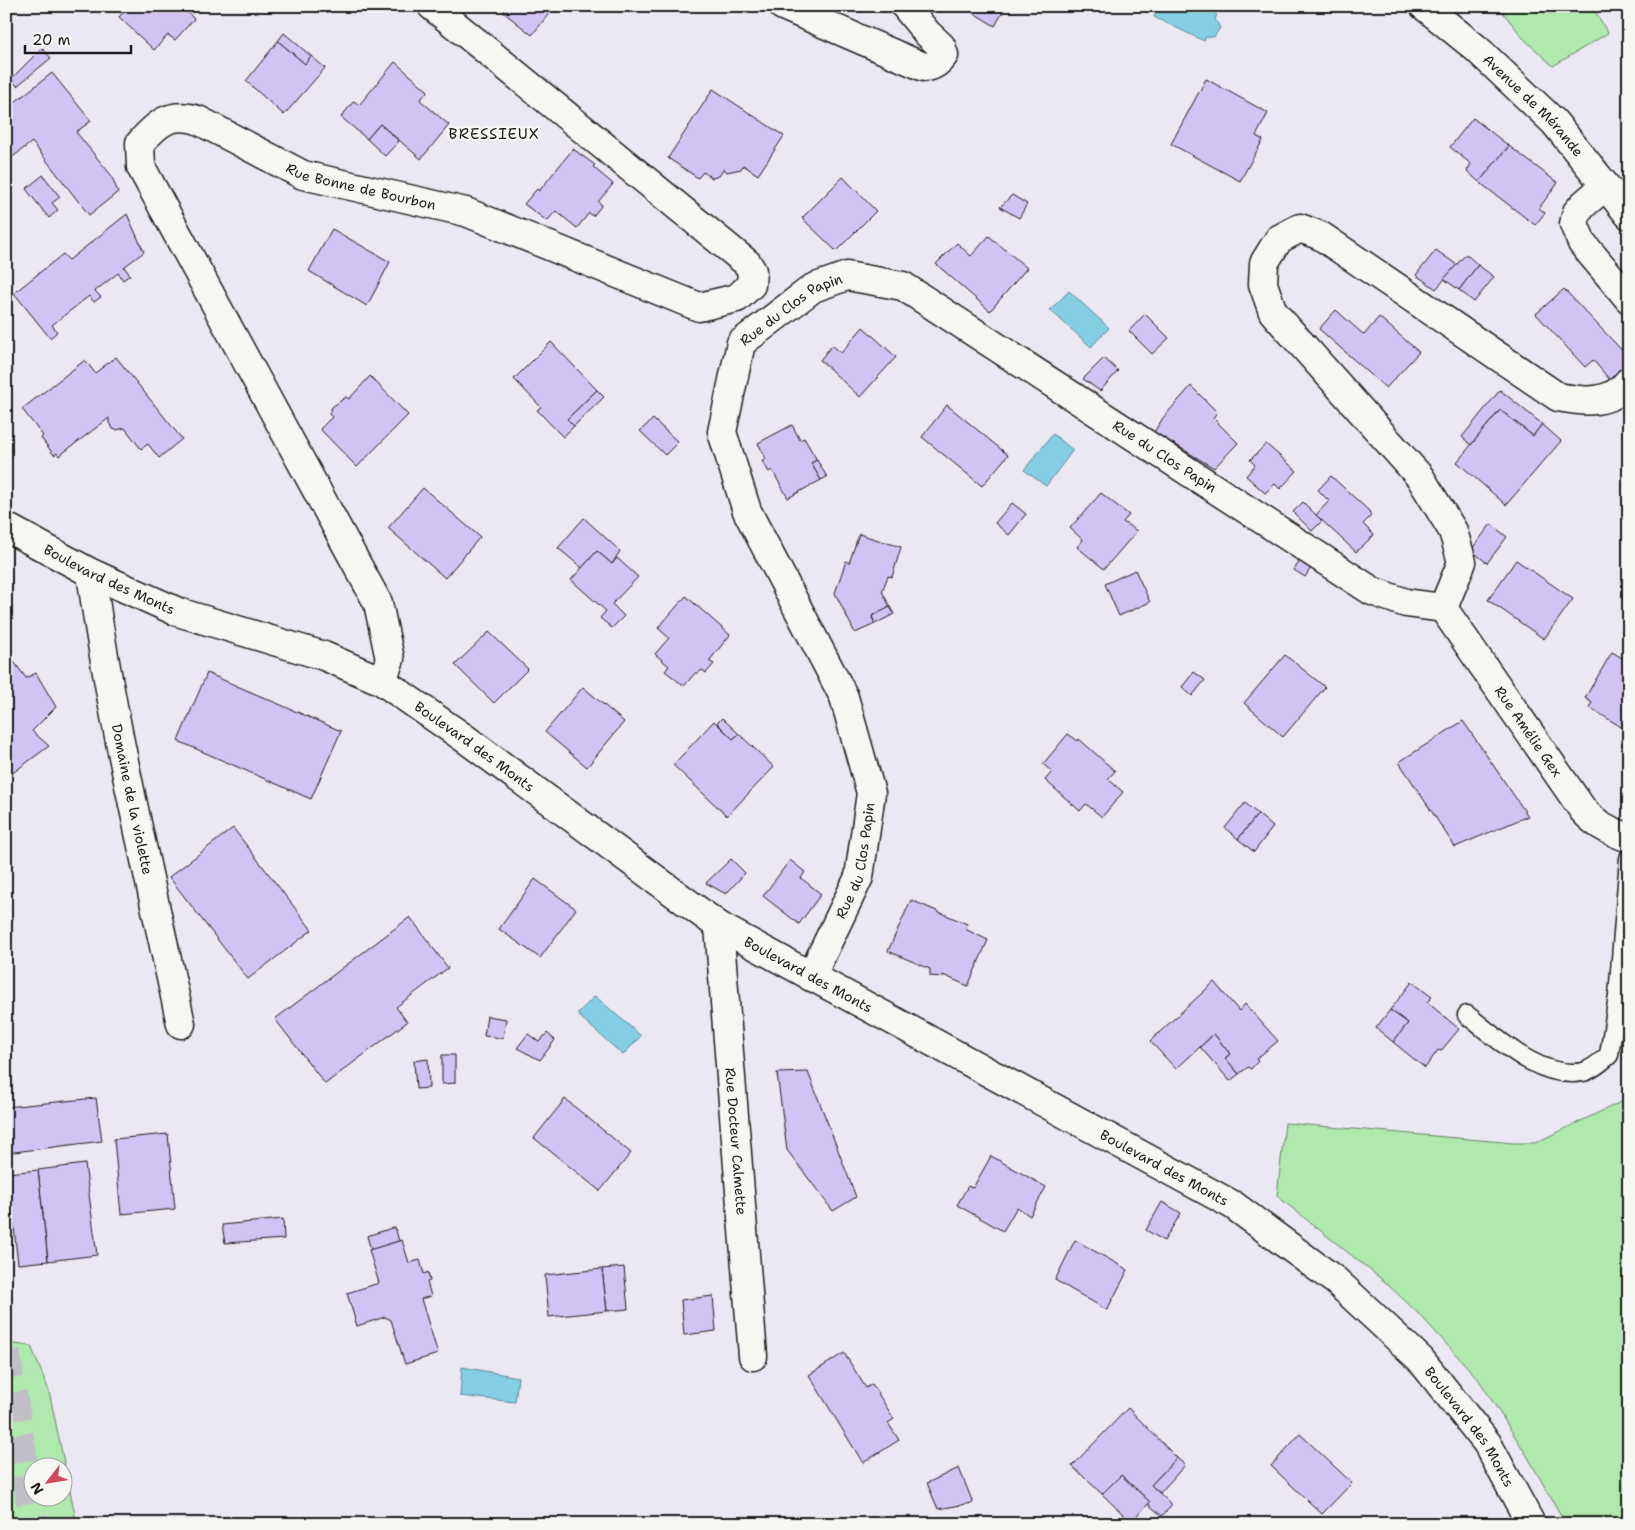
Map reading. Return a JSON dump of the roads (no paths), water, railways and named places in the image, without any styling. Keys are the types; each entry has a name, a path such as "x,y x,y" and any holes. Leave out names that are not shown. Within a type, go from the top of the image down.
{"street":[{"path":"432,6 747,263 752,272 751,285 737,298 781,312"},
{"path":"783,6 930,67 937,63 944,55 941,46 927,33 905,6"},
{"name":"Avenue de Mérande","path":"1424,6 1477,49 1554,122 1629,215"},
{"name":"Rue Bonne de Bourbon","path":"382,680 390,659 378,603 141,167 140,144 155,126 173,117 188,117 198,120 303,175 466,212 699,307 737,298"},
{"path":"1605,186 1584,204 1578,212 1574,224 1582,243 1629,298"},
{"path":"1443,608 1462,562 1453,531 1420,476 1273,312 1263,284 1264,263 1279,239 1300,228 1321,236 1558,397 1583,402 1608,398 1629,380"},
{"name":"Rue du Clos Papin","path":"811,977 859,877 871,793 844,698 747,511 722,432 741,343 812,288 847,276 903,286 1372,591 1406,603 1443,608"},
{"name":"Boulevard des Monts","path":"6,527 91,573 178,612 324,656 382,680 467,740 719,926 1233,1205 1336,1281 1420,1359 1487,1443 1532,1524"},
{"name":"Domaine de la violette","path":"91,573 99,630 181,1024"},
{"name":"Rue Amélie Gex","path":"1443,608 1590,819 1604,829 1629,838"},
{"name":"Rue Docteur Calmette","path":"719,926 753,1356"}],"lane":[{"path":"1467,1015 1533,1064 1565,1073 1585,1072 1609,1055 1618,996 1629,858"}],"water":[{"path":"1159,6 1199,6 1217,15 1215,19 1220,28 1214,37 1206,37 1204,41 1154,17"},
{"path":"1069,291 1109,328 1091,347 1050,310"},
{"path":"1053,434 1073,450 1046,486 1024,470"},
{"path":"595,996 641,1036 623,1055 577,1014"},
{"path":"462,1367 518,1377 515,1402 460,1396"}],"tunnel":[{"path":"6,1351 34,1524"}],"district":[{"name":"BRESSIEUX","path":"494,134"}]}
